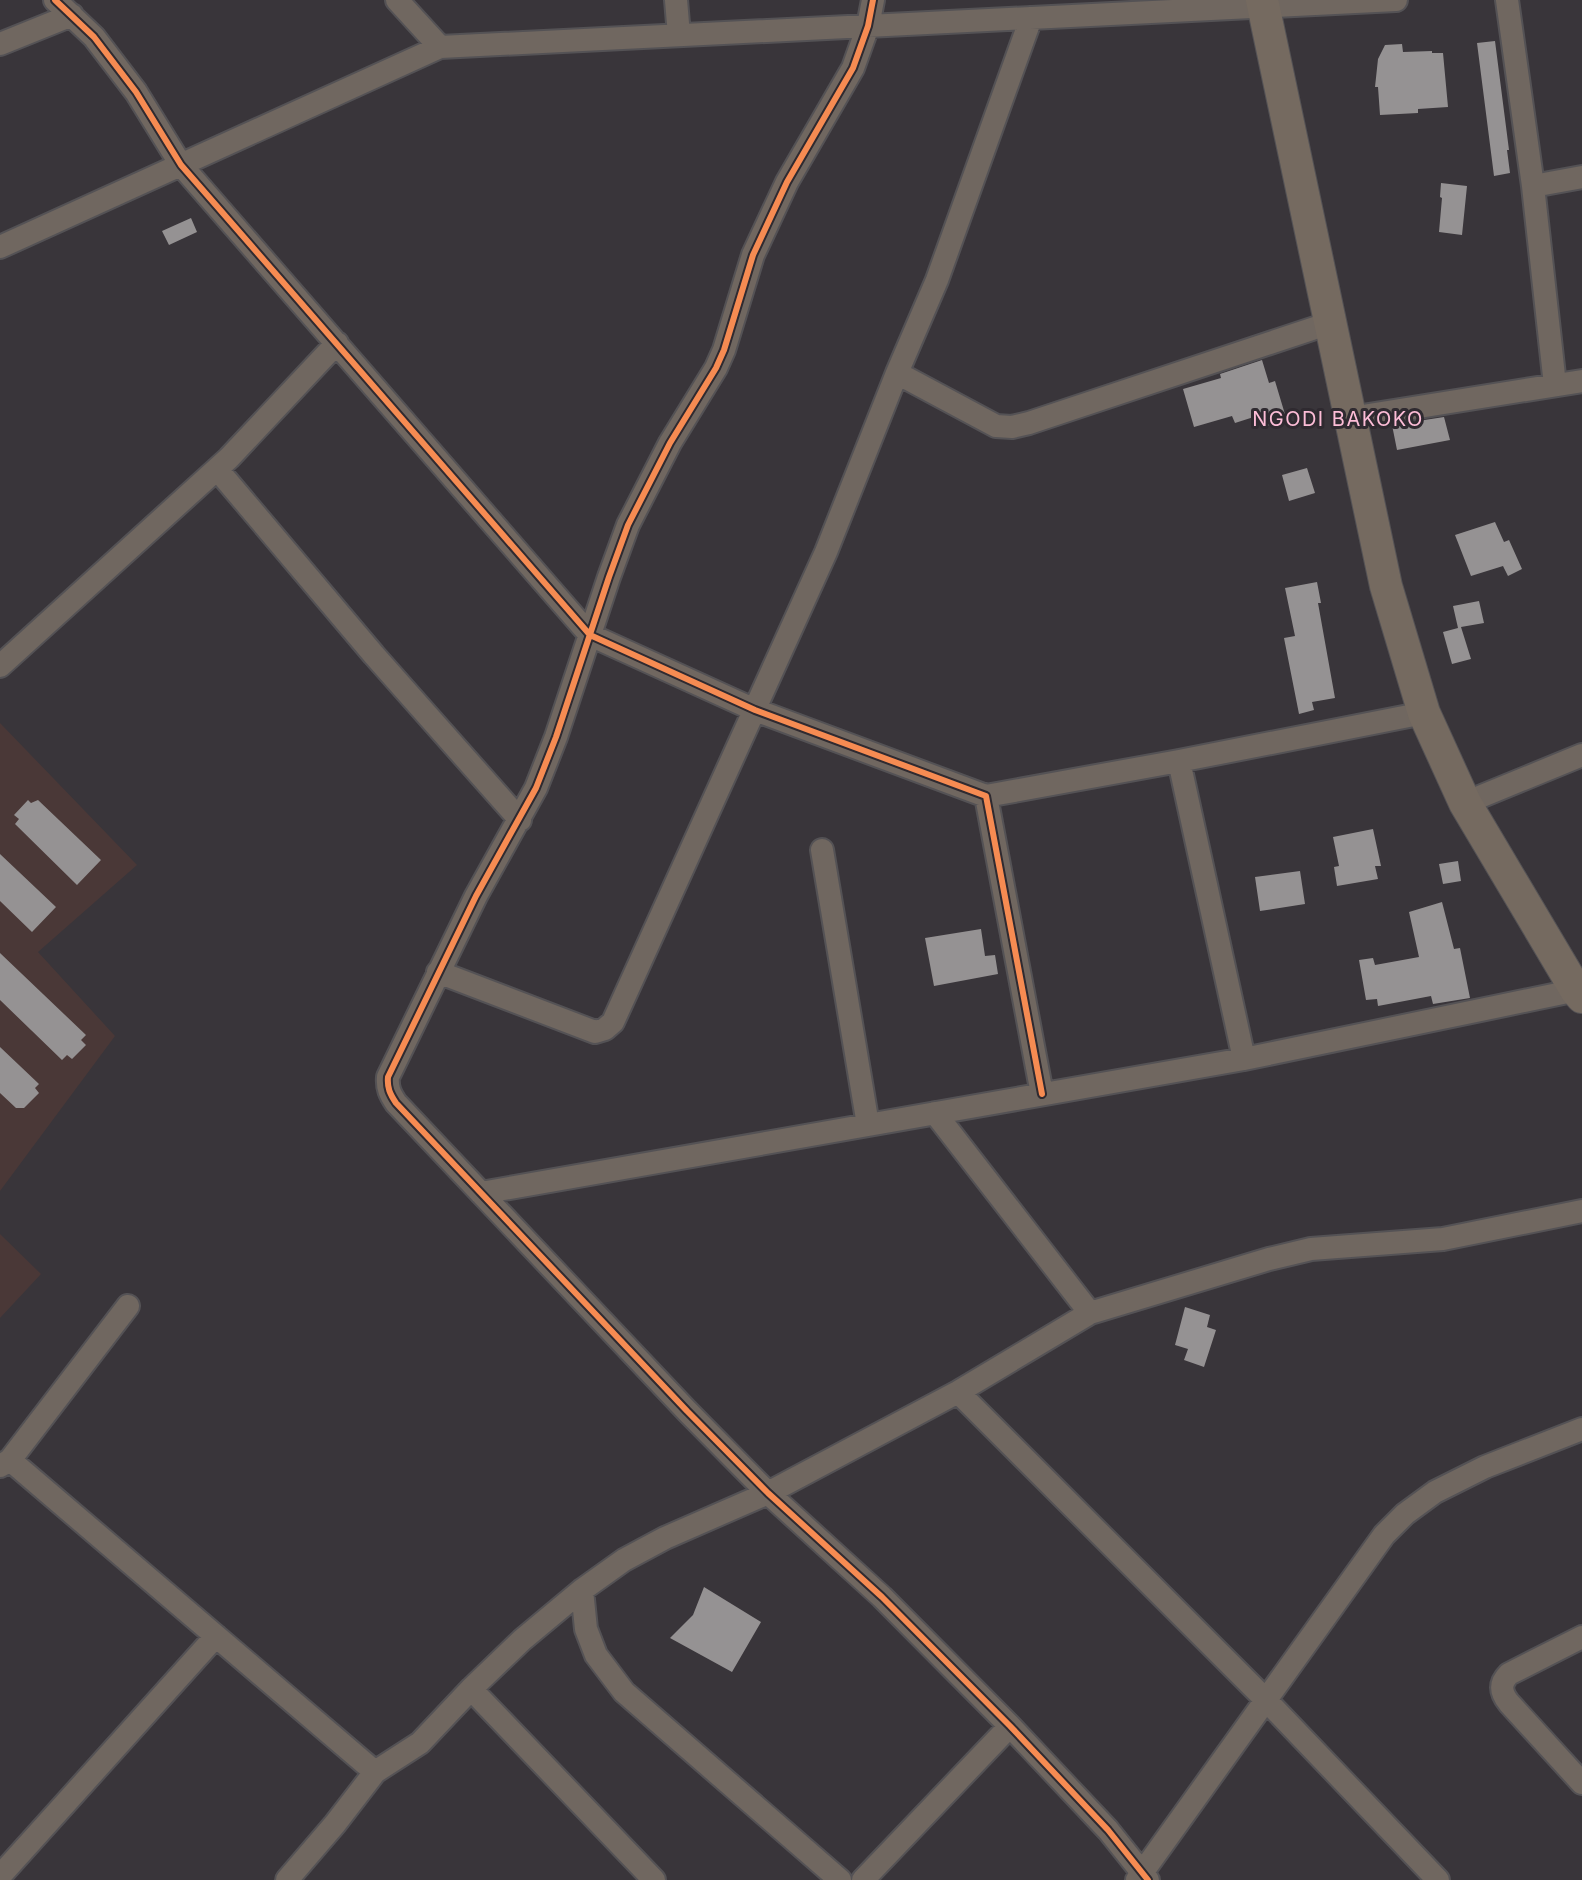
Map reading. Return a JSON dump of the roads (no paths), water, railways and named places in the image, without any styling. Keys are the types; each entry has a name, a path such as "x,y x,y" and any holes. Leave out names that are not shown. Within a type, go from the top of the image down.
{"main road":[{"path":"1263,4 1386,586 1424,713 1465,803 1580,992"}],"street":[{"path":"55,0 94,37 136,92 181,165 590,635 755,710 986,796 1424,713"},
{"path":"397,0 440,47"},
{"path":"676,0 679,35"},
{"path":"873,0 868,26 853,68 787,182 753,255 724,350 716,368 670,442 628,525 556,737 536,788 476,896 438,972 388,1077 387,1085 390,1094 687,1411 768,1493 882,1597 1010,1726 1108,1830 1142,1878 1384,1535 1405,1514 1435,1492 1485,1467 1582,1429"},
{"path":"0,247 440,47 1031,18 1263,4 1396,0"},
{"path":"1507,0 1533,186 1555,385"},
{"path":"0,44 72,15"},
{"path":"438,972 595,1032 605,1029 613,1022 826,552 897,373 937,280 1031,18"},
{"path":"1533,186 1582,177"},
{"path":"897,373 996,426 1012,427 1330,323"},
{"path":"0,666 217,469 337,343"},
{"path":"1350,418 1582,381"},
{"path":"217,469 374,655 520,820"},
{"path":"1465,803 1582,756"},
{"path":"1179,761 1244,1059"},
{"path":"986,796 1042,1094"},
{"path":"822,850 868,1125"},
{"path":"481,1193 1244,1059 1580,992"},
{"path":"935,1113 1090,1313"},
{"path":"287,1880 335,1824 375,1772 420,1743 522,1640 582,1590 624,1560 665,1538 768,1493 958,1392 1090,1313 1269,1259 1311,1250 1443,1239 1582,1211"},
{"path":"128,1306 5,1463 216,1635 375,1772"},
{"path":"958,1392 1266,1700 1438,1880"},
{"path":"582,1590 586,1629 596,1655 624,1692 840,1880"},
{"path":"0,1875 216,1635"},
{"path":"1582,1637 1509,1674 1503,1680 1501,1688 1503,1696 1582,1783"},
{"path":"471,1689 654,1880"},
{"path":"863,1880 1010,1726"}],"district":[{"name":"NGODI BAKOKO","path":"1338,419"}]}
